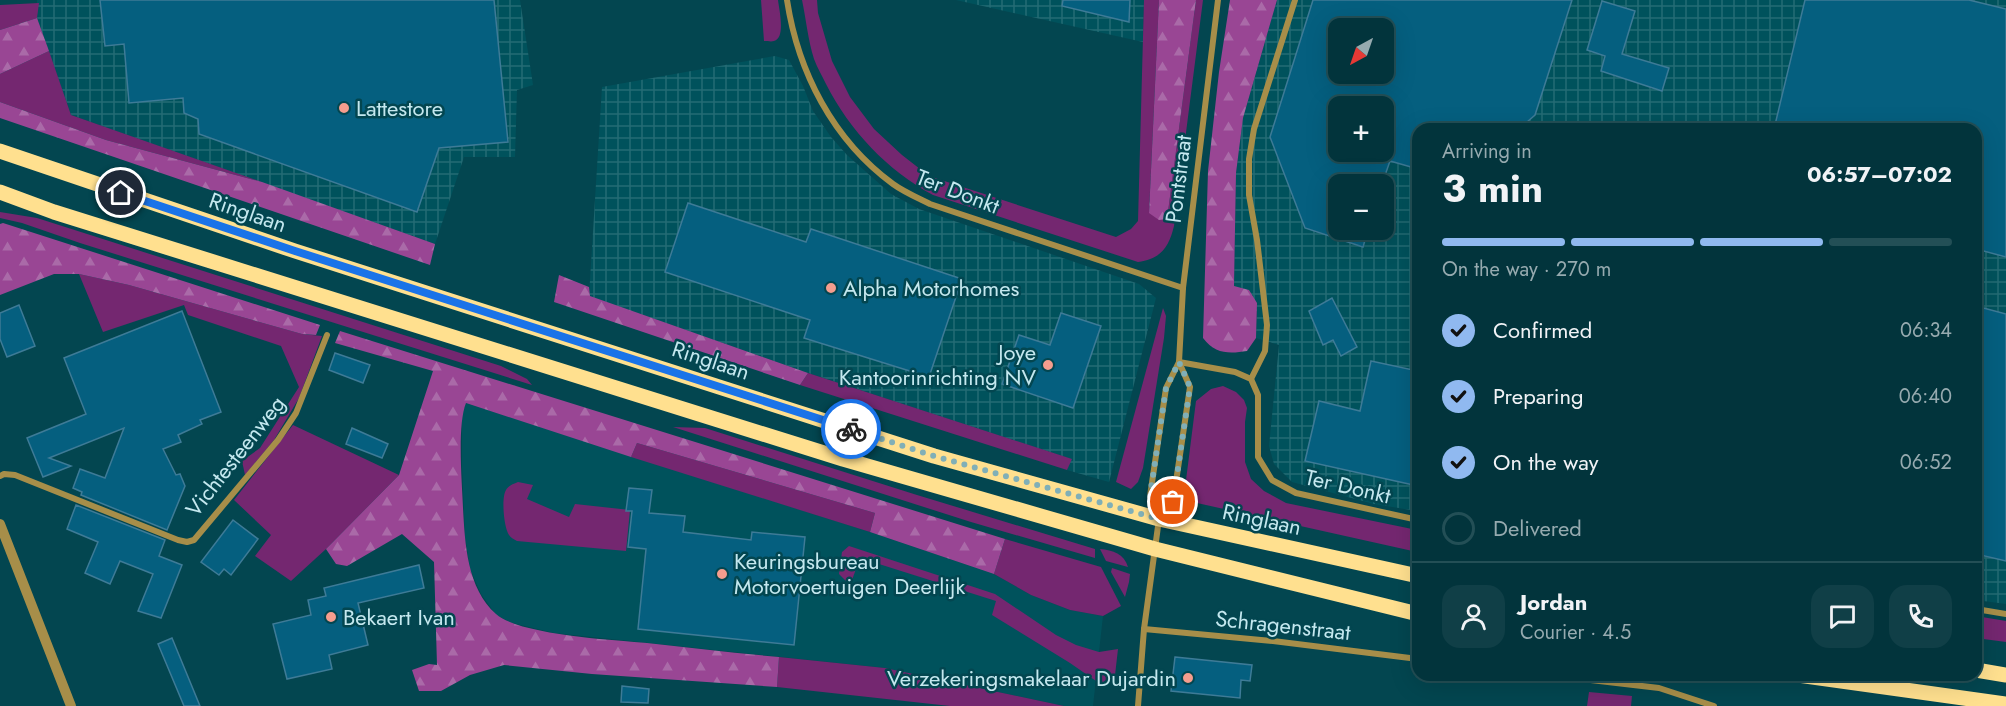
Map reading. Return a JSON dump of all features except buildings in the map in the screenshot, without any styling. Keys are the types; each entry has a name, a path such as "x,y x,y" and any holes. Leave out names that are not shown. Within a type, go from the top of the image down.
{"main road":[{"name":"Ringlaan","path":"0,151 295,251 934,456 1159,519 1412,575"},
{"path":"2,194 65,216 843,459 1155,549 1412,613"},
{"path":"1982,671 2006,675"},
{"path":"1841,681 2006,704"}],"street":[{"name":"Ter Donkt","path":"788,0 796,44 826,111 844,138 864,161 895,186 930,204 1183,288"},
{"name":"Pontstraat","path":"1138,706 1144,629 1159,519 1150,496 1166,388 1179,362 1183,288 1218,0"},
{"path":"1179,362 1235,372 1251,379 1265,351 1266,325 1260,260 1249,195 1249,159 1254,129 1295,0"},
{"name":"Vichtesteenweg","path":"0,476 15,475 178,540 187,542 194,540 256,467 296,413 327,335"},
{"name":"Pontstraat","path":"1159,519 1173,502 1190,387 1179,362"},
{"name":"Ter Donkt","path":"1251,379 1258,394 1258,457 1272,480 1296,493 1412,519"},
{"path":"0,524 72,706"},
{"path":"1982,610 2006,614"},
{"name":"Schragenstraat","path":"1144,629 1273,641 1412,658"},
{"path":"1604,681 1659,687 1714,706"}],"shaded area":[{"name":"Lattestore","path":"37,0 520,0 533,85 517,90 515,157 464,157 435,244 71,115 37,18"},
{"path":"761,0 778,0 781,29 778,39 774,41 764,41"},
{"path":"802,0 817,0 818,13 832,61 850,97 874,129 929,176 1116,237 1131,229 1138,221 1144,0 1159,0 1149,212 1167,219 1196,0 1203,0 1174,226 1170,240 1163,251 1153,258 1138,262 933,195 900,174 858,133 846,118 826,84 814,59"},
{"path":"956,0 1144,0 1143,42"},
{"path":"1277,0 2006,0 2006,604 1982,601 1982,123 1412,123 1412,510 1374,504 1292,482 1274,464 1269,446 1279,345 1256,338 1257,303 1234,287 1236,173 1243,118"},
{"path":"39,3 37,18 0,30 0,5"},
{"path":"49,51 71,115 262,182 106,140 0,102 0,74"},
{"path":"775,56 789,60 813,111 831,137 847,155 891,194 919,209 1139,284 1156,298 1109,482 1067,470 1071,459 808,373 589,296 602,87"},
{"path":"0,212 37,218 501,366 527,379 532,385 22,223 0,218"},
{"path":"79,274 129,285 302,334 322,336 299,398 274,440 245,475 242,461 260,448 299,387 281,346 188,315 184,305 103,332"},
{"path":"1163,308 1166,316 1164,338 1143,468 1138,482 1131,489 1116,482"},
{"path":"808,373 1072,459 1067,470 800,385"},
{"path":"1223,386 1236,392 1244,400 1247,408 1245,462 1251,479 1264,491 1286,503 1412,529 1412,551 1188,501 1184,496 1196,401 1211,389"},
{"path":"466,403 870,532 994,574 1031,595 1070,610 1103,616 1093,706 1064,706 885,668 554,633 512,623 496,615 481,594 470,569 465,537 462,468 462,413"},
{"path":"293,425 399,475 291,581 255,556 271,535 234,500"},
{"path":"673,427 705,428 1095,549 1095,558 971,522"},
{"path":"637,443 875,513 870,532 631,457"},
{"path":"518,482 533,485 527,499 569,517 575,504 630,510 626,551 517,541 509,535 506,526 504,494 511,485"},
{"path":"1005,539 1101,567 1121,606 1103,616 1070,610 1031,595 994,574"},
{"path":"849,546 995,594 1056,635 1076,645 1099,652 1118,649 1114,684 1096,681 992,615 996,601 860,558 852,580 846,581 839,574 842,552"},
{"path":"1100,549 1117,554 1124,559 1128,567 1106,561"},
{"path":"1112,568 1130,574 1125,597 1111,572"},
{"path":"1982,617 2006,621 2006,642 1982,639"},
{"path":"779,657 885,668 1064,706 950,706 777,687"},
{"path":"1589,692 1632,696 1631,706 1587,706"}],"green space":[{"path":"1159,0 1196,0 1167,219 1159,220 1149,213"},
{"path":"1230,0 1277,0 1243,118 1236,173 1234,286 1249,290 1257,303 1256,338 1247,351 1223,352 1212,347 1203,338 1208,171"},
{"path":"37,18 49,51 0,74 0,30"},
{"path":"0,102 106,140 262,182 435,244 430,265 0,118"},
{"path":"3,223 320,325 316,335 302,334 129,285 79,274 54,274 0,295 0,224"},
{"path":"559,275 589,287 590,296 808,373 800,385 554,302"},
{"path":"340,331 1005,539 994,574 870,532 875,513 637,443 631,457 466,403 463,413 461,454 467,551 473,579 486,603 496,614 508,621 545,632 779,657 777,687 592,674 504,665 470,675 441,691 419,691 412,670 429,664 437,665 434,562 402,534 347,566 336,564 326,549 399,475 433,371 335,343"}],"way so far":[{"path":"851,429 934,456 1159,519 1150,496 1166,388 1179,362 1190,387 1173,502"}],"place":[{"name":"Lattestore","path":"344,108"},
{"name":"Alpha Motorhomes","path":"831,288"},
{"name":"Joye Kantoorinrichting NV","path":"1048,365"},
{"name":"Keuringsbureau Motorvoertuigen Deerlijk","path":"722,574"},
{"name":"Bekaert Ivan","path":"331,617"},
{"name":"Verzekeringsmakelaar Dujardin","path":"1188,678"}],"route":[{"path":"121,193 851,429"}]}
